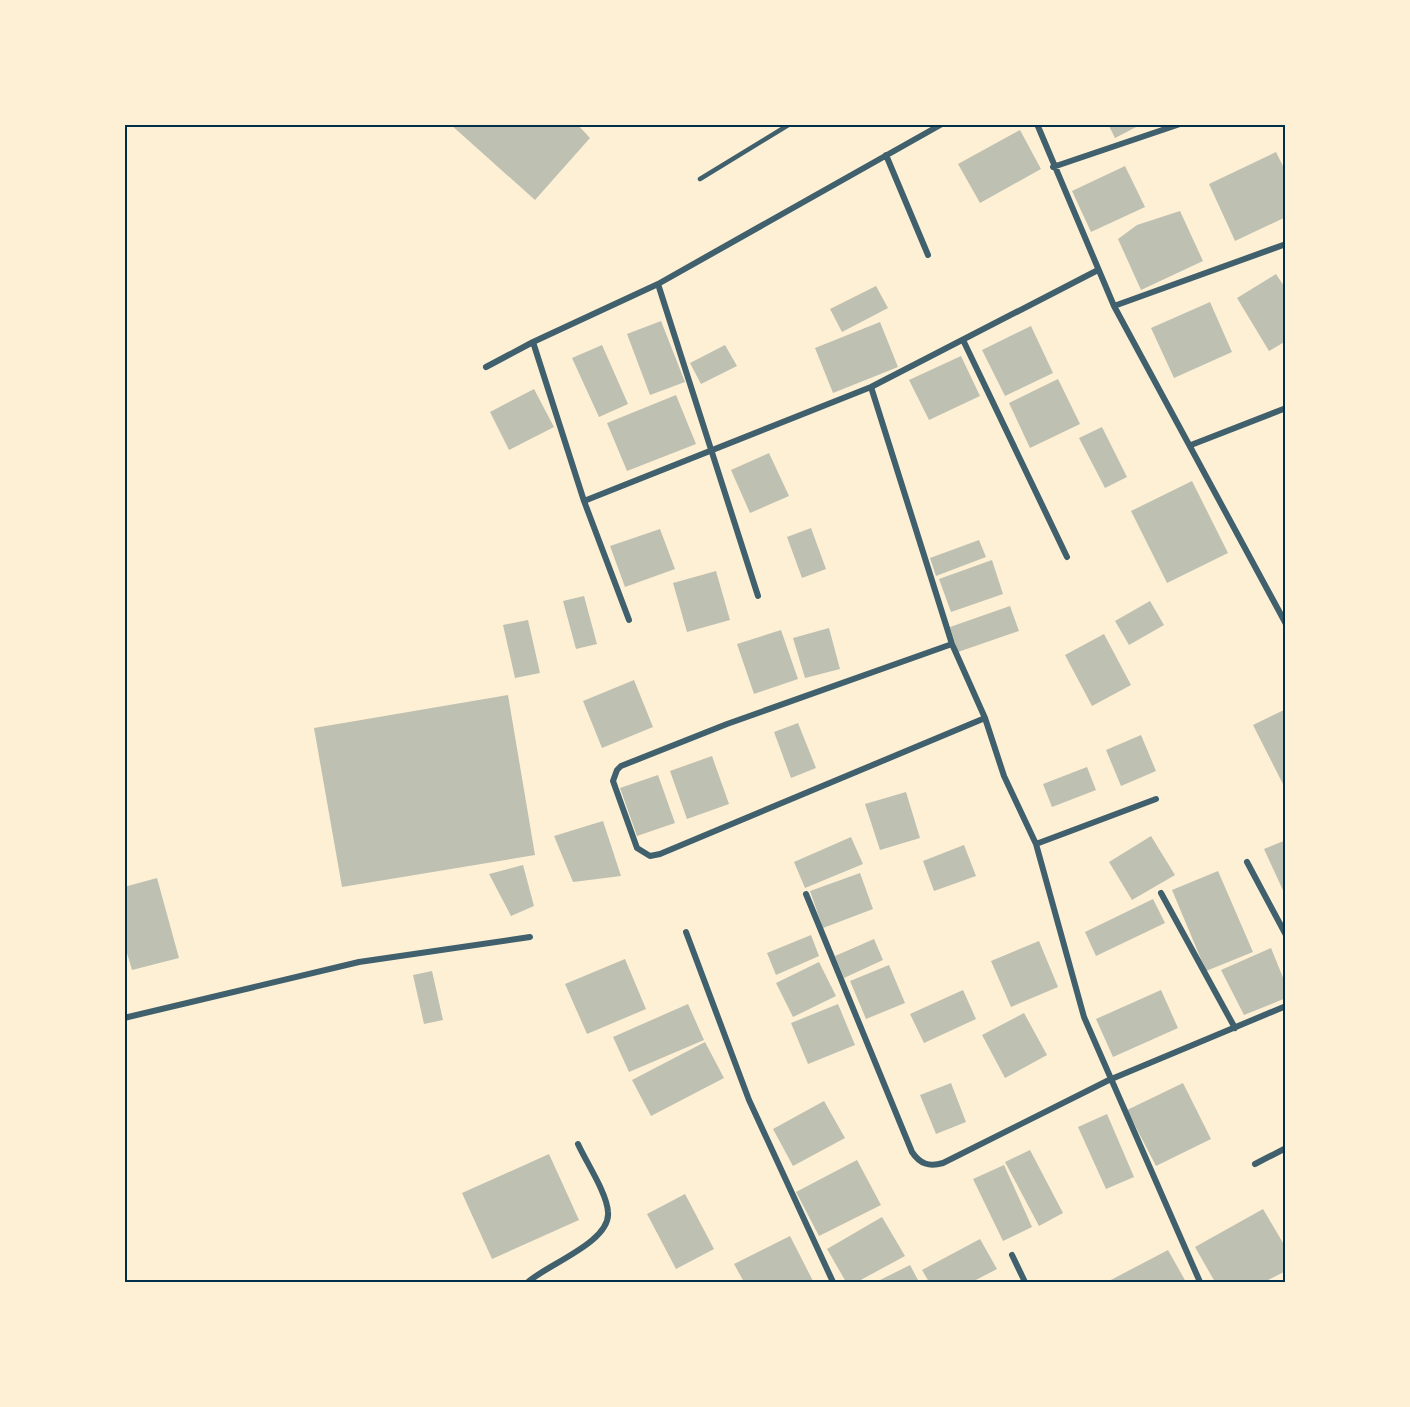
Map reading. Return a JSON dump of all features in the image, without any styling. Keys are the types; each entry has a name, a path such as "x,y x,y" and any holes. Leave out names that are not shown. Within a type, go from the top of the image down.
{"street":[{"path":"486,367 533,342 658,284 942,124"},
{"path":"1037,124 1053,167 1114,306 1286,624"},
{"path":"1053,167 1180,124"},
{"path":"886,155 928,255"},
{"path":"1114,306 1286,244"},
{"path":"584,501 871,387 1098,270"},
{"path":"658,284 758,596"},
{"path":"963,340 1066,557"},
{"path":"533,342 584,501 628,620"},
{"path":"871,387 952,644 985,718 1004,776 1036,844 1084,1017 1109,1080 1200,1282"},
{"path":"1191,445 1286,408"},
{"path":"952,644 727,724 621,766 613,781 637,848 650,856 660,854 985,718"},
{"path":"1036,844 1156,799"},
{"path":"1248,862 1286,935"},
{"path":"1161,893 1235,1028"},
{"path":"806,894 912,1152 918,1160 934,1165 943,1163 1109,1080 1286,1006"},
{"path":"686,932 749,1100 833,1282"},
{"path":"124,1018 359,962 530,937"},
{"path":"528,1282 600,1235 608,1222 609,1210 578,1144"},
{"path":"1256,1164 1286,1148"},
{"path":"1012,1255 1024,1282"}],"lane":[{"path":"700,179 790,124"}],"building":[{"path":"450,124 577,124 590,138 535,200"},
{"path":"1108,124 1142,124 1115,138"},
{"path":"1020,130 1041,169 980,203 958,164"},
{"path":"1276,152 1286,172 1286,217 1235,241 1209,184"},
{"path":"1125,166 1145,207 1091,232 1072,191"},
{"path":"1180,211 1203,261 1141,290 1118,239 1137,225"},
{"path":"1276,274 1286,289 1286,341 1269,351 1237,298"},
{"path":"876,286 888,308 842,332 830,309"},
{"path":"1210,302 1232,352 1174,378 1151,328"},
{"path":"661,321 685,382 650,395 627,334"},
{"path":"880,322 898,367 833,393 815,348"},
{"path":"1031,326 1053,373 1005,396 982,350"},
{"path":"602,345 628,404 599,417 572,358"},
{"path":"725,345 737,366 701,384 690,363"},
{"path":"961,356 980,396 929,420 909,380"},
{"path":"1058,379 1080,424 1030,448 1009,403"},
{"path":"534,389 554,427 509,450 490,412"},
{"path":"676,395 696,444 627,471 607,423"},
{"path":"1102,427 1127,477 1105,488 1079,438"},
{"path":"769,453 789,496 750,513 731,470"},
{"path":"1192,481 1228,553 1167,583 1131,511"},
{"path":"811,528 826,569 802,578 787,537"},
{"path":"660,529 675,569 625,587 610,546"},
{"path":"979,540 986,557 936,576 930,558"},
{"path":"992,560 1003,594 951,612 939,579"},
{"path":"716,571 730,620 687,632 673,583"},
{"path":"584,596 597,644 576,649 563,601"},
{"path":"1150,601 1164,625 1129,645 1115,621"},
{"path":"1010,606 1019,631 958,652 950,627"},
{"path":"528,620 540,673 515,678 503,625"},
{"path":"829,628 840,669 805,678 793,638"},
{"path":"781,630 798,679 754,694 737,644"},
{"path":"1104,634 1131,685 1092,706 1065,655"},
{"path":"634,680 653,727 602,748 583,701"},
{"path":"508,695 535,855 342,887 314,728"},
{"path":"1286,709 1286,790 1253,725"},
{"path":"798,723 816,768 791,778 774,732"},
{"path":"1141,735 1156,771 1121,786 1106,750"},
{"path":"712,756 729,804 687,819 670,771"},
{"path":"1087,767 1096,790 1052,807 1043,784"},
{"path":"658,775 675,823 637,836 620,788"},
{"path":"906,792 920,838 880,850 865,804"},
{"path":"603,821 621,876 573,882 554,836"},
{"path":"1151,836 1175,875 1132,900 1109,862"},
{"path":"851,837 863,864 805,888 794,862"},
{"path":"1286,840 1286,897 1264,849"},
{"path":"964,845 976,876 934,891 923,861"},
{"path":"523,865 534,906 511,916 489,874"},
{"path":"1218,871 1253,952 1206,971 1172,890"},
{"path":"860,873 873,909 823,928 810,891"},
{"path":"157,878 179,958 132,970 124,943 124,887"},
{"path":"1153,899 1165,923 1096,956 1085,932"},
{"path":"811,935 819,956 776,975 767,953"},
{"path":"874,939 883,960 844,978 835,956"},
{"path":"1039,941 1058,987 1011,1007 991,961"},
{"path":"1271,948 1286,985 1286,998 1244,1015 1221,970"},
{"path":"625,959 646,1009 587,1034 565,984"},
{"path":"819,962 836,996 793,1017 776,983"},
{"path":"889,965 905,1003 866,1019 850,981"},
{"path":"432,971 443,1020 424,1024 413,975"},
{"path":"963,990 976,1019 924,1043 910,1014"},
{"path":"1161,990 1178,1028 1113,1057 1096,1019"},
{"path":"688,1004 704,1040 629,1072 613,1037"},
{"path":"838,1004 855,1045 808,1064 791,1023"},
{"path":"1024,1013 1047,1055 1005,1078 982,1035"},
{"path":"705,1042 724,1078 651,1116 632,1080"},
{"path":"951,1083 966,1122 936,1134 920,1095"},
{"path":"1183,1083 1211,1139 1156,1166 1127,1110"},
{"path":"824,1101 845,1138 793,1166 773,1129"},
{"path":"1107,1114 1134,1177 1106,1189 1078,1127"},
{"path":"1030,1150 1063,1213 1039,1226 1005,1162"},
{"path":"549,1154 579,1220 492,1259 462,1193"},
{"path":"857,1160 881,1205 819,1236 796,1192"},
{"path":"1004,1165 1032,1227 1003,1241 973,1179"},
{"path":"685,1194 714,1249 676,1269 647,1214"},
{"path":"1263,1209 1286,1248 1286,1271 1264,1282 1215,1282 1195,1247"},
{"path":"882,1217 905,1256 857,1282 846,1282 827,1249"},
{"path":"790,1236 813,1281 744,1282 734,1264"},
{"path":"980,1239 997,1269 972,1282 929,1282 922,1270"},
{"path":"1168,1250 1186,1282 1107,1282"},
{"path":"910,1265 919,1282 876,1282"}]}
